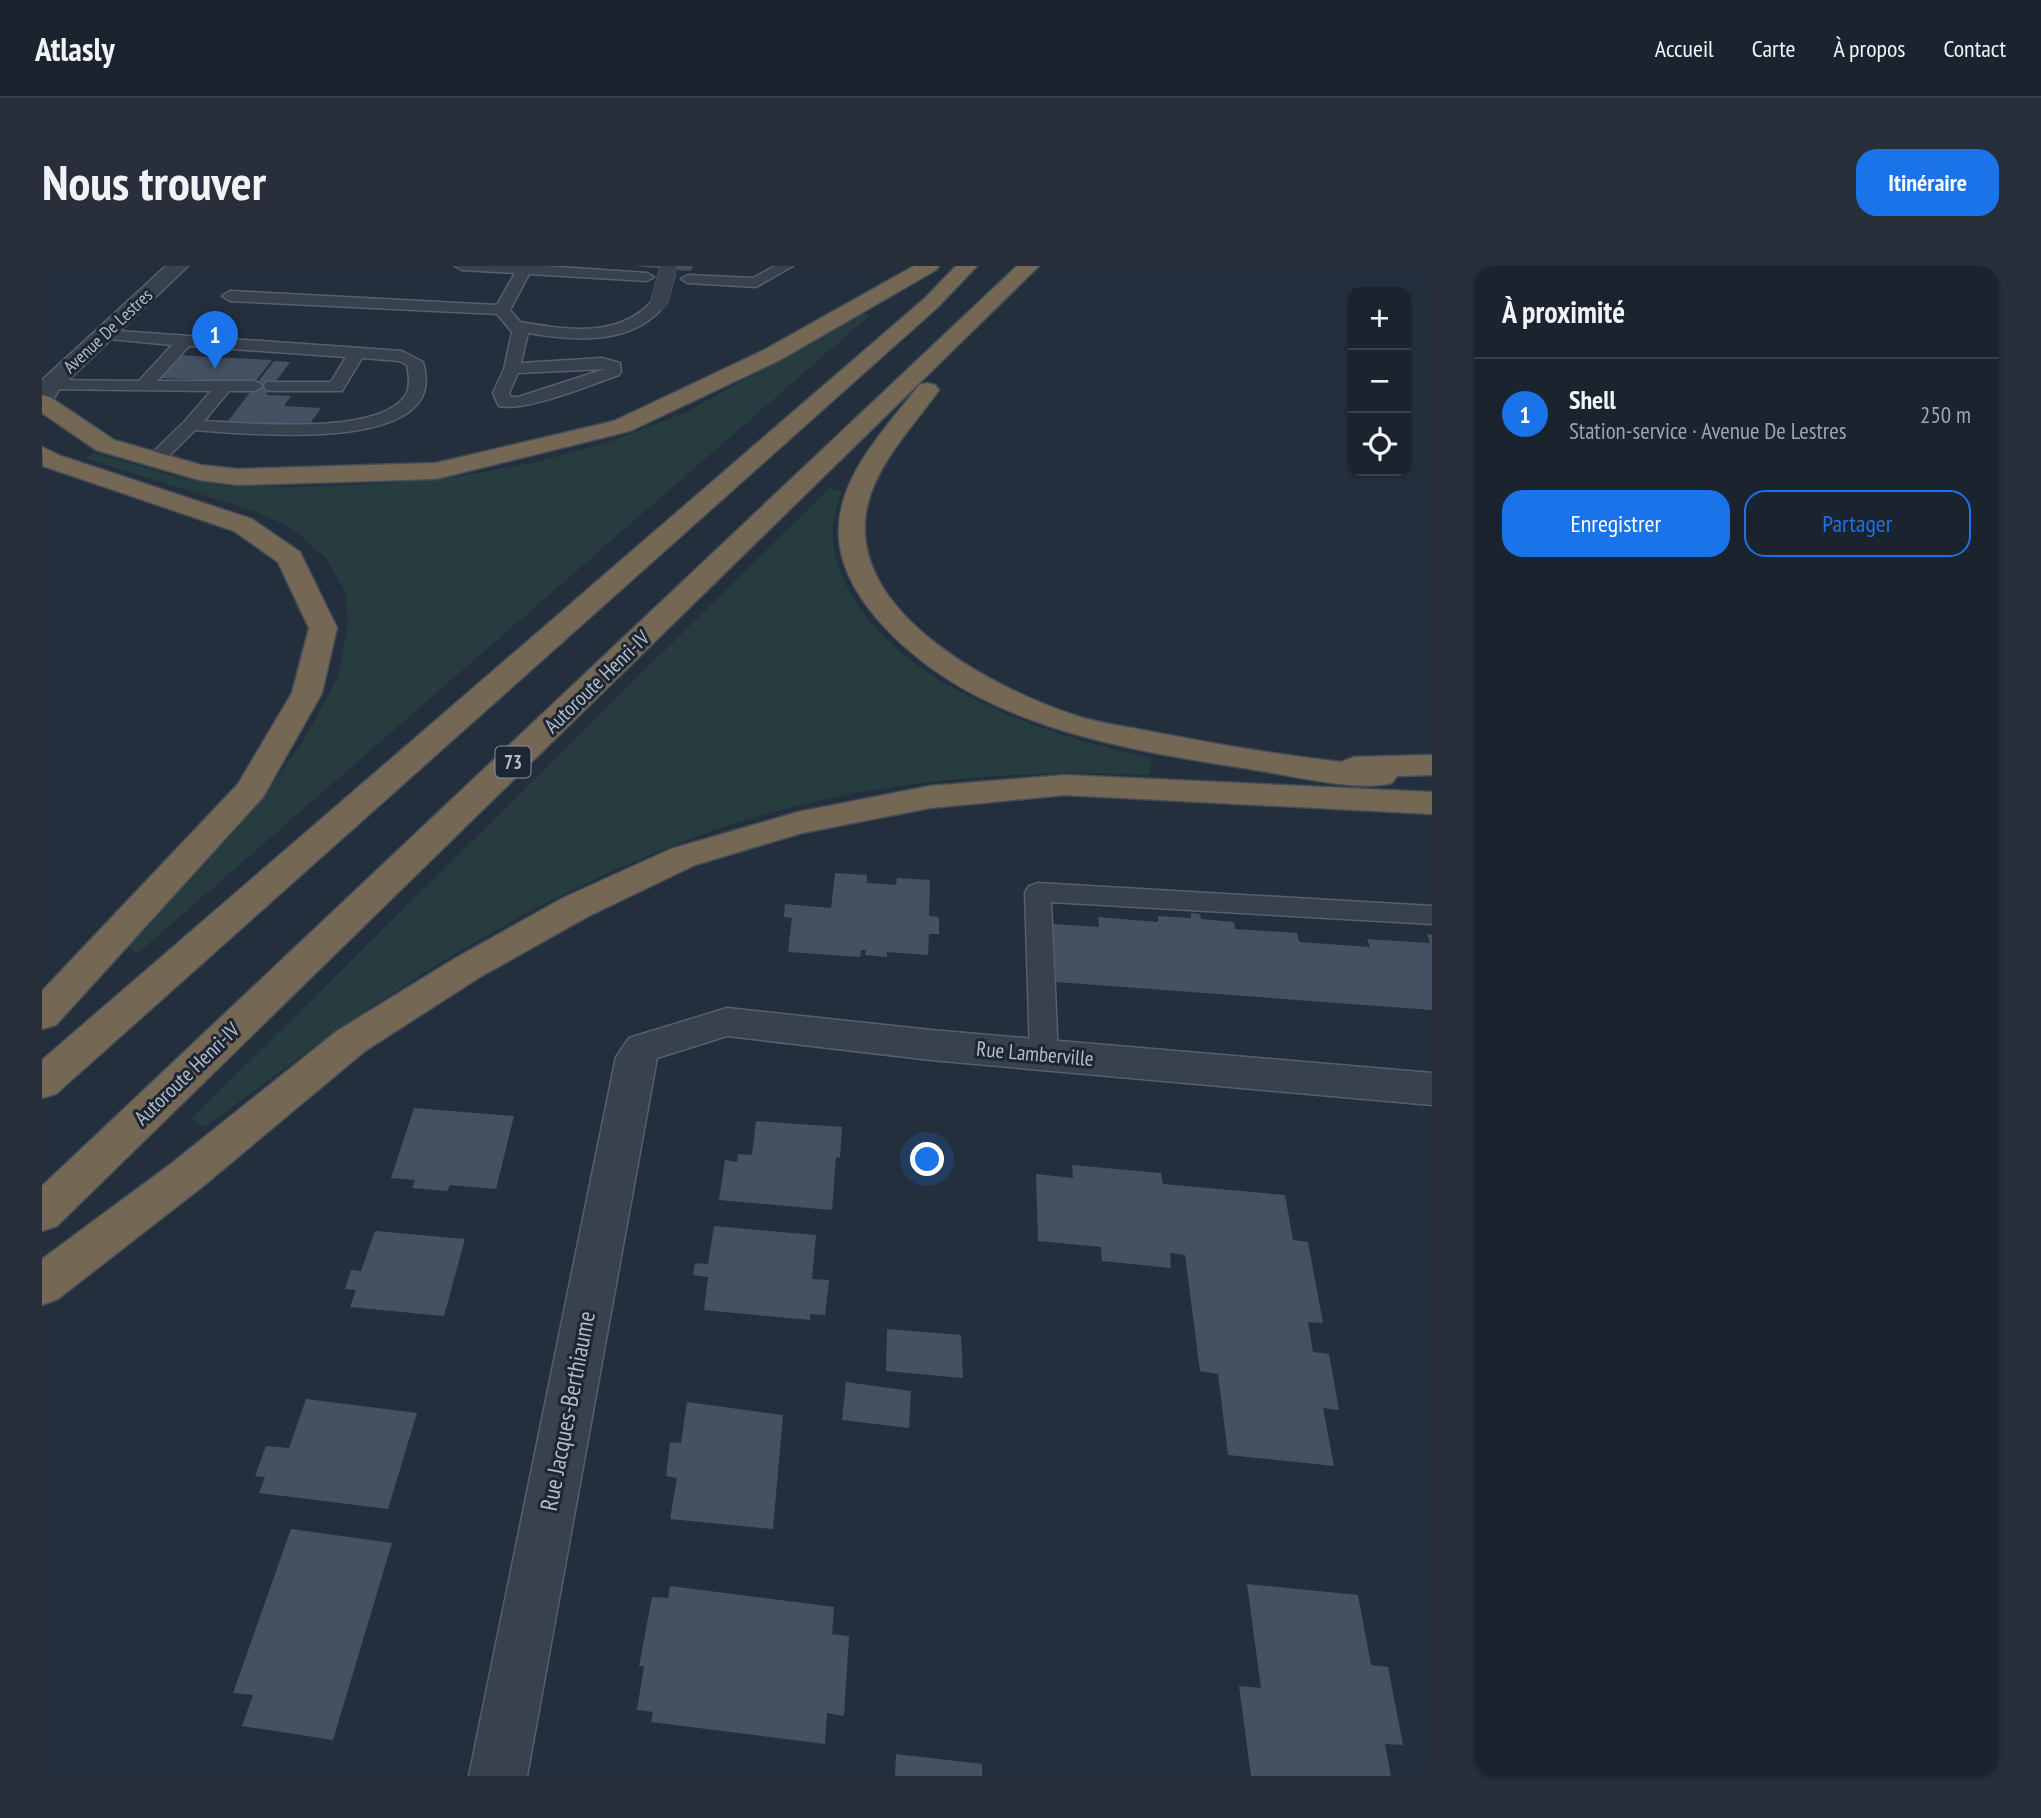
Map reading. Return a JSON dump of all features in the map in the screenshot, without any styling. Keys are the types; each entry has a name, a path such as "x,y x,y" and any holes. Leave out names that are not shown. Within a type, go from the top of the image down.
{"highway":[{"path":"45,397 105,445 199,472 238,477 436,471 622,426 772,355 929,266"},
{"path":"42,1083 931,303 967,266"},
{"name":"Autoroute Henri-IV","path":"42,1213 1030,266"},
{"path":"984,312 867,474 854,506 851,536 860,574 882,608 917,644 984,689 1068,723 1205,753 1299,768 1432,781"},
{"path":"42,454 52,461 243,525 290,558 323,628 307,693 251,790 42,1015"},
{"path":"1299,768 1432,765"},
{"path":"42,1285 187,1175 351,1041 467,968 576,907 683,857 799,823 930,797 1065,785 1432,803"}],"street":[{"name":"Avenue De Lestres","path":"45,397 178,266"},
{"name":"Rue Lamberville","path":"643,1048 727,1022 1044,1055 1432,1089"},
{"name":"Rue Jacques-Berthiaume","path":"498,1776 636,1057 643,1048"}],"lane":[{"path":"462,266 524,267 647,277"},
{"path":"688,279 756,283 786,266"},
{"path":"502,310 524,267"},
{"path":"516,326 564,333 617,329 642,320 660,302 668,270"},
{"path":"230,296 502,310 520,332 512,369 501,393 505,402 519,402 613,372 614,366 602,363 512,369"},
{"path":"105,335 185,340 225,350 267,353 357,352 402,356 415,362 419,380 412,401 389,418 375,421 195,420"},
{"path":"144,385 185,340"},
{"path":"45,397 144,385 201,382 336,387 357,352"},
{"path":"156,460 195,420 247,385"},
{"path":"1044,1055 1038,892 1432,915"}],"green space":[{"path":"863,313 870,315 138,953 129,947 253,811 304,740 338,677 348,624 346,593 326,558 291,528 257,512 85,458 94,453 184,479 227,486 292,487 374,484 461,476 533,463 603,444 685,413"},
{"path":"829,488 842,492 835,514 833,536 843,579 866,616 897,649 934,677 976,700 1020,719 1065,735 1151,758 1150,775 1052,774 955,779 907,785 810,803 711,831 607,873 505,925 363,1013 205,1127 191,1119"}],"building":[{"path":"633,266 693,266 691,271"},
{"path":"177,355 272,360 255,382 158,378"},
{"path":"274,361 290,362 266,395 291,396 284,406 321,408 309,425 228,421"},
{"path":"835,873 867,875 867,883 896,885 897,878 930,880 929,916 939,917 939,934 929,934 928,955 887,952 887,957 865,955 866,950 861,950 860,957 788,952 792,918 784,917 785,904 831,908"},
{"path":"1191,913 1200,914 1201,919 1234,922 1235,929 1297,933 1299,942 1370,947 1367,939 1430,943 1427,934 1432,935 1432,1010 1056,982 1053,924 1099,927 1098,917 1158,922 1158,916 1191,918"},
{"path":"414,1108 514,1116 496,1189 450,1185 447,1191 412,1188 415,1180 391,1178"},
{"path":"756,1121 842,1127 840,1158 836,1157 832,1210 719,1200 725,1160 737,1162 738,1154 752,1155"},
{"path":"1072,1165 1161,1173 1163,1184 1285,1195 1293,1240 1308,1242 1323,1323 1308,1322 1313,1352 1329,1354 1339,1410 1323,1408 1334,1466 1228,1455 1218,1374 1200,1371 1185,1255 1170,1253 1171,1268 1102,1261 1101,1247 1038,1241 1036,1174 1073,1178"},
{"path":"714,1226 816,1235 812,1279 829,1280 825,1315 810,1314 810,1320 704,1310 708,1277 693,1275 695,1263 708,1264"},
{"path":"375,1231 465,1239 444,1316 350,1307 356,1290 345,1289 351,1270 361,1271"},
{"path":"887,1329 961,1335 963,1378 886,1371"},
{"path":"846,1382 911,1391 909,1428 842,1420"},
{"path":"306,1399 417,1413 388,1509 259,1493 265,1477 255,1476 266,1446 289,1448"},
{"path":"687,1402 783,1415 773,1529 670,1519 677,1478 666,1476 670,1442 681,1443"},
{"path":"291,1529 392,1543 333,1740 242,1726 253,1695 233,1693"},
{"path":"1247,1584 1358,1595 1371,1665 1388,1667 1403,1745 1385,1744 1391,1776 1251,1776 1239,1686 1261,1688"},
{"path":"670,1586 834,1607 832,1634 849,1636 844,1716 827,1713 825,1744 651,1722 653,1712 637,1710 644,1666 639,1666 652,1597 668,1598"},
{"path":"896,1754 982,1764 982,1776 895,1776"}],"place":[{"name":"Shell","path":"215,369"}]}
